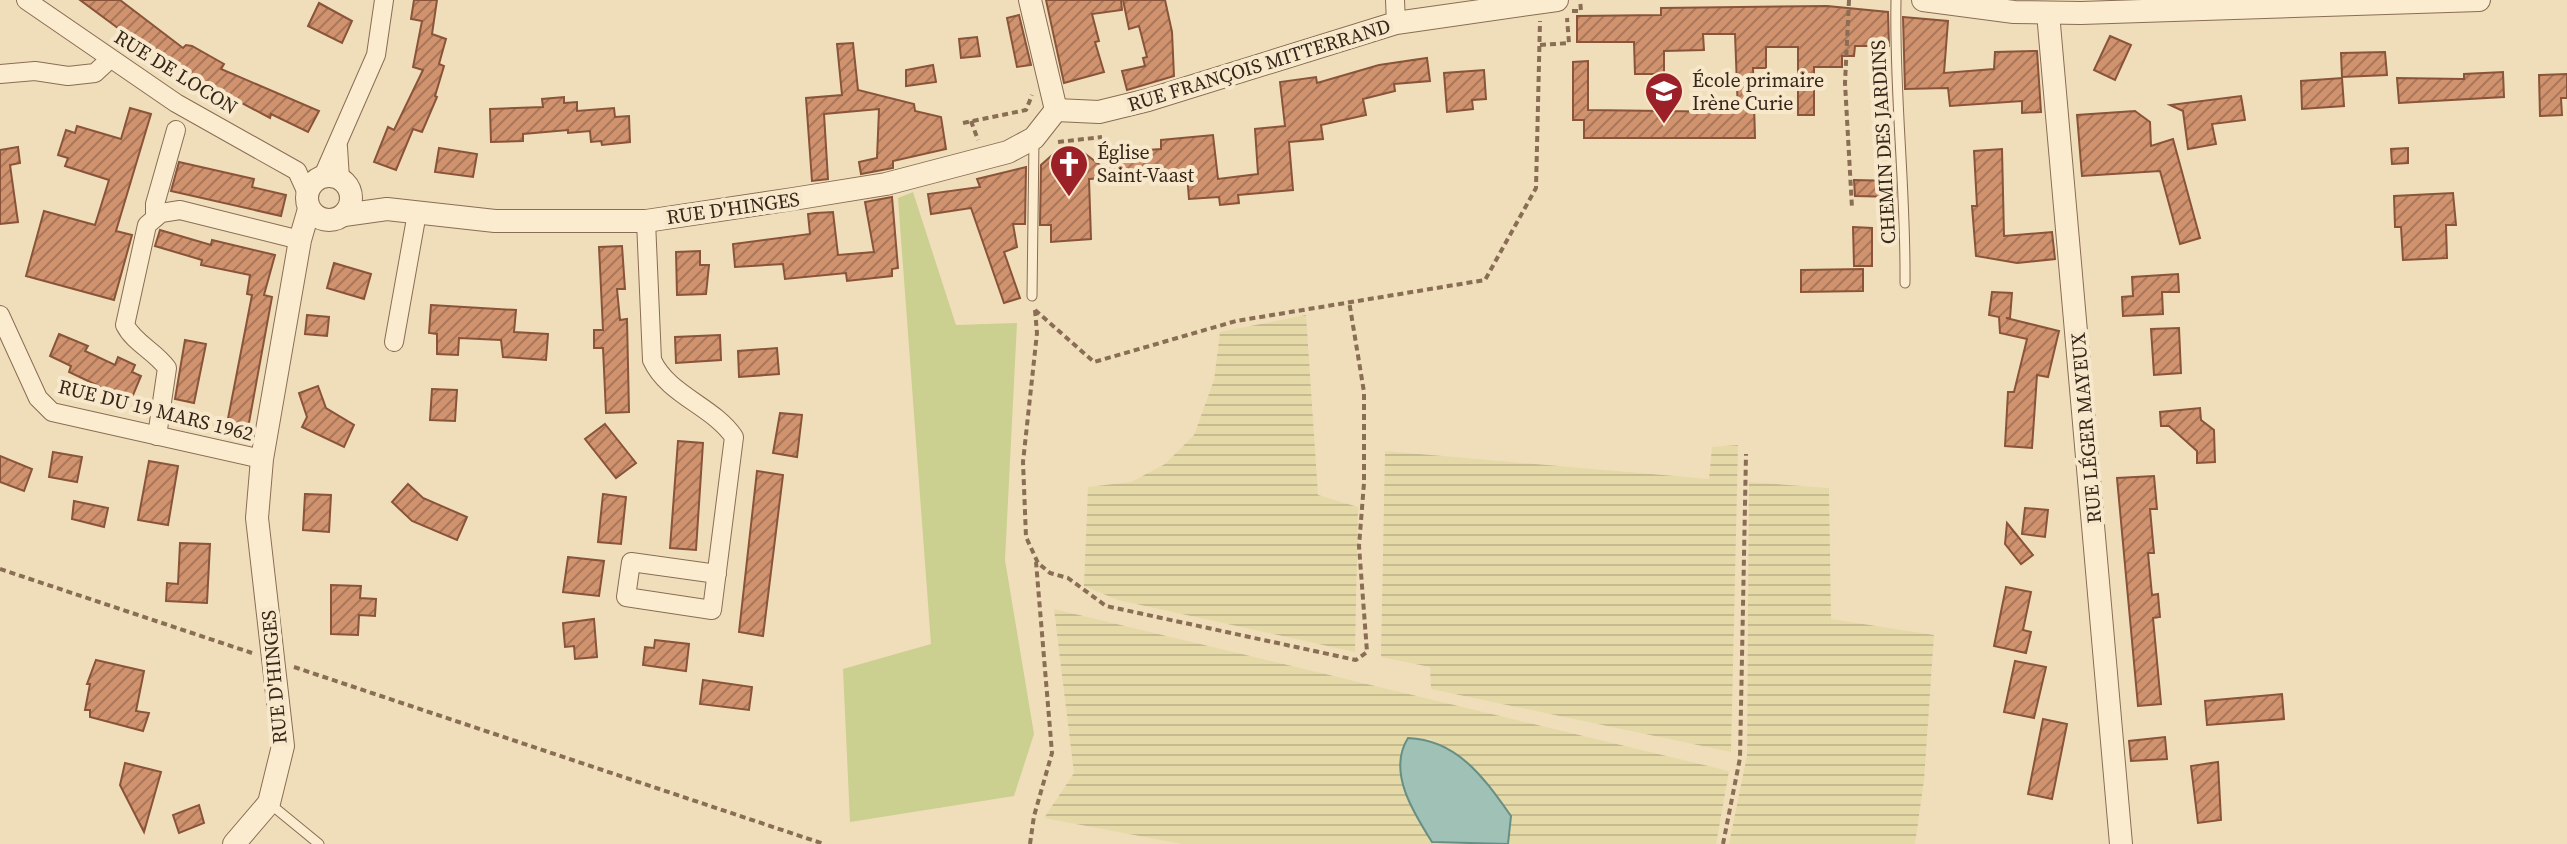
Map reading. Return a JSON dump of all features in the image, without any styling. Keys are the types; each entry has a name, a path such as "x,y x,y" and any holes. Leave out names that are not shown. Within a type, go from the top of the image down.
{"street":[{"name":"RUE DE LOCON","path":"26,0 176,103 266,151 301,164 325,188"},
{"path":"337,218 314,216 338,144 376,55 384,0"},
{"path":"1030,0 1054,98"},
{"path":"1395,0 1396,23"},
{"path":"1923,0 2048,13 2479,0"},
{"name":"RUE FRANÇOIS MITTERRAND","path":"1054,98 1099,112 1148,100 1396,23 1549,1"},
{"name":"RUE LÉGER MAYEUX","path":"2048,13 2121,844"},
{"path":"0,74 35,71 68,76 95,73 110,59"},
{"name":"RUE D'HINGES","path":"234,844 269,803 283,746 257,518 262,459 298,249 325,188 387,209 417,213 495,221 646,221 886,184 1008,152 1034,149 1054,98"},
{"path":"155,218 155,204 176,130"},
{"path":"157,436 167,368 157,354 129,333 125,325 147,225 161,213 180,210 298,249 349,208 325,188"},
{"name":"RUE D'HINGES","path":"337,218 387,209"},
{"path":"394,342 417,213"},
{"path":"646,221 652,360 659,375 725,423 734,437 717,574 712,610 626,597 631,562 717,574"},
{"name":"RUE DU 19 MARS 1962","path":"0,315 43,405 52,412 262,459"}],"lane":[{"name":"CHEMIN DES JARDINS","path":"1896,0 1895,59 1906,226 1905,283"},
{"path":"1032,296 1034,149"},
{"path":"269,803 319,844"}],"path":[{"path":"1540,45 1569,43 1566,12 1581,11 1580,0"},
{"path":"1849,0 1845,83 1852,208"},
{"path":"1035,310 1094,362 1236,321 1485,280 1536,188 1540,45 1549,1"},
{"path":"963,123 1026,110 1032,94 1054,98"},
{"path":"1034,149 1057,142 1102,137"},
{"path":"1032,296 1037,333 1023,462 1026,537 1035,557 1050,573 1068,578 1106,606 1356,660 1367,652 1359,546 1364,483 1364,392 1349,301"},
{"path":"1723,844 1740,758 1746,454"},
{"path":"1030,844 1052,753 1035,557"},
{"path":"0,569 824,844"}],"shaded area":[{"path":"1306,315 1318,495 1358,507 1355,652 1118,600 1084,586 1088,487 1131,482 1165,464 1194,435 1214,380 1220,332"},
{"path":"1738,445 1731,752 1431,689 1430,667 1381,657 1385,451 1709,479 1712,447"},
{"path":"1749,482 1829,488 1831,619 1934,635 1924,780 1915,844 1729,844 1747,756"},
{"path":"1054,609 1729,771 1716,844 1508,844 1511,816 1431,739 1408,738 1400,751 1432,842 1436,844 1182,844 1044,818 1074,773"}],"green space":[{"path":"913,192 956,325 1017,323 1005,560 1034,734 1014,796 850,822 843,669 931,644 898,198"}],"water":[{"path":"1408,738 1441,746 1480,775 1511,816 1508,844 1432,842 1417,818 1401,777 1402,751"}],"building":[{"path":"80,0 120,0 183,48 192,46 224,64 221,69 319,111 308,132 271,114 270,118 161,60"},
{"path":"414,0 437,0 432,34 446,39 439,64 444,66 437,97 422,132 413,129 396,170 374,162 388,127 394,130 423,70 413,67 422,21 411,19"},
{"path":"1046,0 1121,0 1122,10 1092,14 1099,41 1095,42 1104,72 1064,83"},
{"path":"1123,0 1165,0 1172,32 1174,76 1127,90 1122,71 1145,66 1143,58 1147,57 1139,26 1129,29"},
{"path":"319,3 352,21 342,43 308,26"},
{"path":"1827,6 1888,12 1889,46 1855,46 1854,56 1842,56 1842,67 1814,67 1814,115 1798,115 1798,47 1766,47 1766,68 1753,68 1755,138 1584,138 1584,120 1573,120 1573,62 1588,61 1588,110 1738,112 1735,34 1703,34 1704,50 1664,51 1664,74 1635,74 1634,42 1577,42 1577,16 1661,15 1661,8"},
{"path":"1019,15 1031,65 1017,67 1007,18"},
{"path":"1903,17 1948,21 1944,73 1994,69 1995,52 2037,51 2041,112 2022,113 2022,101 1950,106 1948,88 1905,89"},
{"path":"2110,36 2131,45 2115,80 2094,70"},
{"path":"977,37 980,56 961,58 959,39"},
{"path":"853,43 858,90 914,104 915,111 941,117 946,149 893,161 893,168 861,174 859,162 877,158 879,109 824,114 828,179 812,181 806,98 842,95 837,44"},
{"path":"2385,52 2387,75 2342,77 2341,53"},
{"path":"1427,58 1430,81 1394,84 1395,91 1363,99 1366,115 1321,125 1323,139 1289,142 1293,190 1238,195 1239,203 1220,205 1219,197 1189,199 1187,174 1089,179 1091,239 1051,242 1051,225 1040,225 1041,165 1060,148 1069,156 1076,147 1108,171 1107,153 1161,149 1161,140 1213,135 1218,179 1258,174 1255,129 1285,126 1280,82 1316,77 1317,83 1379,65"},
{"path":"933,65 936,82 906,86 906,70"},
{"path":"1484,70 1486,99 1472,100 1473,109 1447,112 1444,73"},
{"path":"2503,72 2504,97 2399,103 2397,78 2464,79 2464,74"},
{"path":"2567,74 2567,98 2561,98 2562,115 2540,116 2539,75"},
{"path":"2342,78 2344,106 2302,109 2301,81"},
{"path":"2241,96 2245,120 2212,124 2216,144 2188,149 2183,111 2170,105"},
{"path":"564,97 564,103 577,102 577,111 614,108 615,117 629,116 630,142 602,145 601,141 591,142 590,131 568,133 568,130 523,134 523,141 491,142 490,109 543,107 542,99"},
{"path":"130,108 151,114 116,231 132,235 114,300 26,276 44,211 95,225 109,180 65,166 68,158 58,155 66,130 75,133 77,126 121,139"},
{"path":"2135,111 2150,122 2151,146 2173,139 2200,238 2180,244 2160,171 2082,176 2077,115"},
{"path":"18,147 20,163 10,165 18,222 0,224 0,150"},
{"path":"439,148 477,154 473,177 435,172"},
{"path":"2408,148 2408,163 2392,164 2391,149"},
{"path":"2002,149 2004,236 2052,232 2055,259 2017,263 1976,256 1972,206 1977,206 1974,151"},
{"path":"179,162 254,179 252,187 286,195 281,216 171,191"},
{"path":"1026,167 1025,224 1013,224 1017,247 1004,252 1020,298 1004,303 971,208 931,214 928,194 980,187 977,179"},
{"path":"1854,180 1895,181 1896,197 1855,196"},
{"path":"2453,193 2456,225 2446,225 2447,258 2403,260 2401,227 2395,227 2394,196"},
{"path":"892,197 898,268 892,269 892,276 847,281 846,273 785,279 783,264 735,267 733,244 810,234 808,214 815,213 833,212 838,255 874,252 865,202"},
{"path":"1853,227 1872,228 1872,266 1854,266"},
{"path":"160,230 211,245 212,240 275,255 264,295 272,297 246,439 225,434 252,295 247,294 250,275 201,265 202,260 155,246"},
{"path":"622,246 625,289 617,289 620,320 627,319 629,412 606,413 603,348 594,348 594,330 603,330 599,247"},
{"path":"700,251 700,265 709,265 706,294 677,295 676,252"},
{"path":"334,263 371,274 364,299 327,288"},
{"path":"1863,269 1863,291 1801,292 1801,270"},
{"path":"2178,274 2179,292 2162,292 2163,314 2123,316 2122,297 2133,296 2132,277"},
{"path":"1992,292 2012,293 2010,318 2006,318 2059,331 2048,377 2037,375 2032,448 2005,446 2008,392 2014,392 2027,339 2000,333 1999,317 1989,315"},
{"path":"431,305 516,310 514,332 548,334 546,360 503,357 501,340 459,338 458,355 437,354 437,334 429,333"},
{"path":"307,315 329,317 327,336 305,334"},
{"path":"2179,328 2181,373 2154,375 2151,329"},
{"path":"59,334 88,346 85,351 115,365 118,357 135,365 132,372 141,376 131,400 122,396 119,403 102,396 105,389 69,372 71,366 50,356"},
{"path":"720,335 721,360 676,363 675,337"},
{"path":"185,340 206,344 194,403 175,399"},
{"path":"777,348 779,374 739,377 738,351"},
{"path":"318,386 326,408 354,425 344,447 302,427 307,417 299,393"},
{"path":"432,389 457,390 455,421 430,420"},
{"path":"2200,408 2201,420 2214,430 2215,462 2197,463 2197,451 2169,426 2161,426 2160,412"},
{"path":"780,413 802,415 797,457 773,453"},
{"path":"605,424 636,463 616,478 585,439"},
{"path":"678,441 703,443 696,550 670,548"},
{"path":"53,452 82,457 77,482 49,477"},
{"path":"0,456 32,469 24,491 0,482"},
{"path":"149,461 178,466 168,525 138,520"},
{"path":"757,471 783,475 763,636 739,632"},
{"path":"2154,476 2157,509 2150,509 2154,553 2148,553 2152,595 2158,594 2160,617 2153,618 2161,704 2138,706 2117,478"},
{"path":"408,484 423,498 467,517 457,540 412,521 392,502"},
{"path":"305,494 331,495 329,532 303,530"},
{"path":"603,494 626,497 621,544 598,542"},
{"path":"74,501 108,508 104,527 72,519"},
{"path":"2025,508 2048,510 2045,537 2022,534"},
{"path":"2007,523 2033,555 2021,564 2005,544"},
{"path":"180,543 210,544 207,603 166,601 167,583 178,584"},
{"path":"568,557 604,561 599,596 563,592"},
{"path":"331,585 361,586 360,598 376,599 375,616 359,615 358,635 331,634"},
{"path":"2006,587 2031,592 2023,630 2031,632 2026,653 1994,646"},
{"path":"594,619 597,657 575,659 574,646 565,647 563,623"},
{"path":"655,640 689,644 686,671 643,665 645,647 654,648"},
{"path":"96,660 144,671 136,711 149,713 143,731 90,717 90,710 85,710 90,684 87,684"},
{"path":"2015,661 2046,667 2034,718 2004,712"},
{"path":"703,680 752,687 749,710 700,704"},
{"path":"2282,694 2284,719 2207,725 2205,701"},
{"path":"2043,719 2067,724 2052,799 2028,794"},
{"path":"2165,737 2167,759 2131,761 2129,741"},
{"path":"2218,762 2221,820 2198,823 2191,766"},
{"path":"125,763 161,772 144,832 120,785"},
{"path":"199,805 204,823 179,833 173,815"}],"place":[{"name":"École primaire Irène Curie","path":"1664,125"},
{"name":"Église Saint-Vaast","path":"1069,198"}]}
